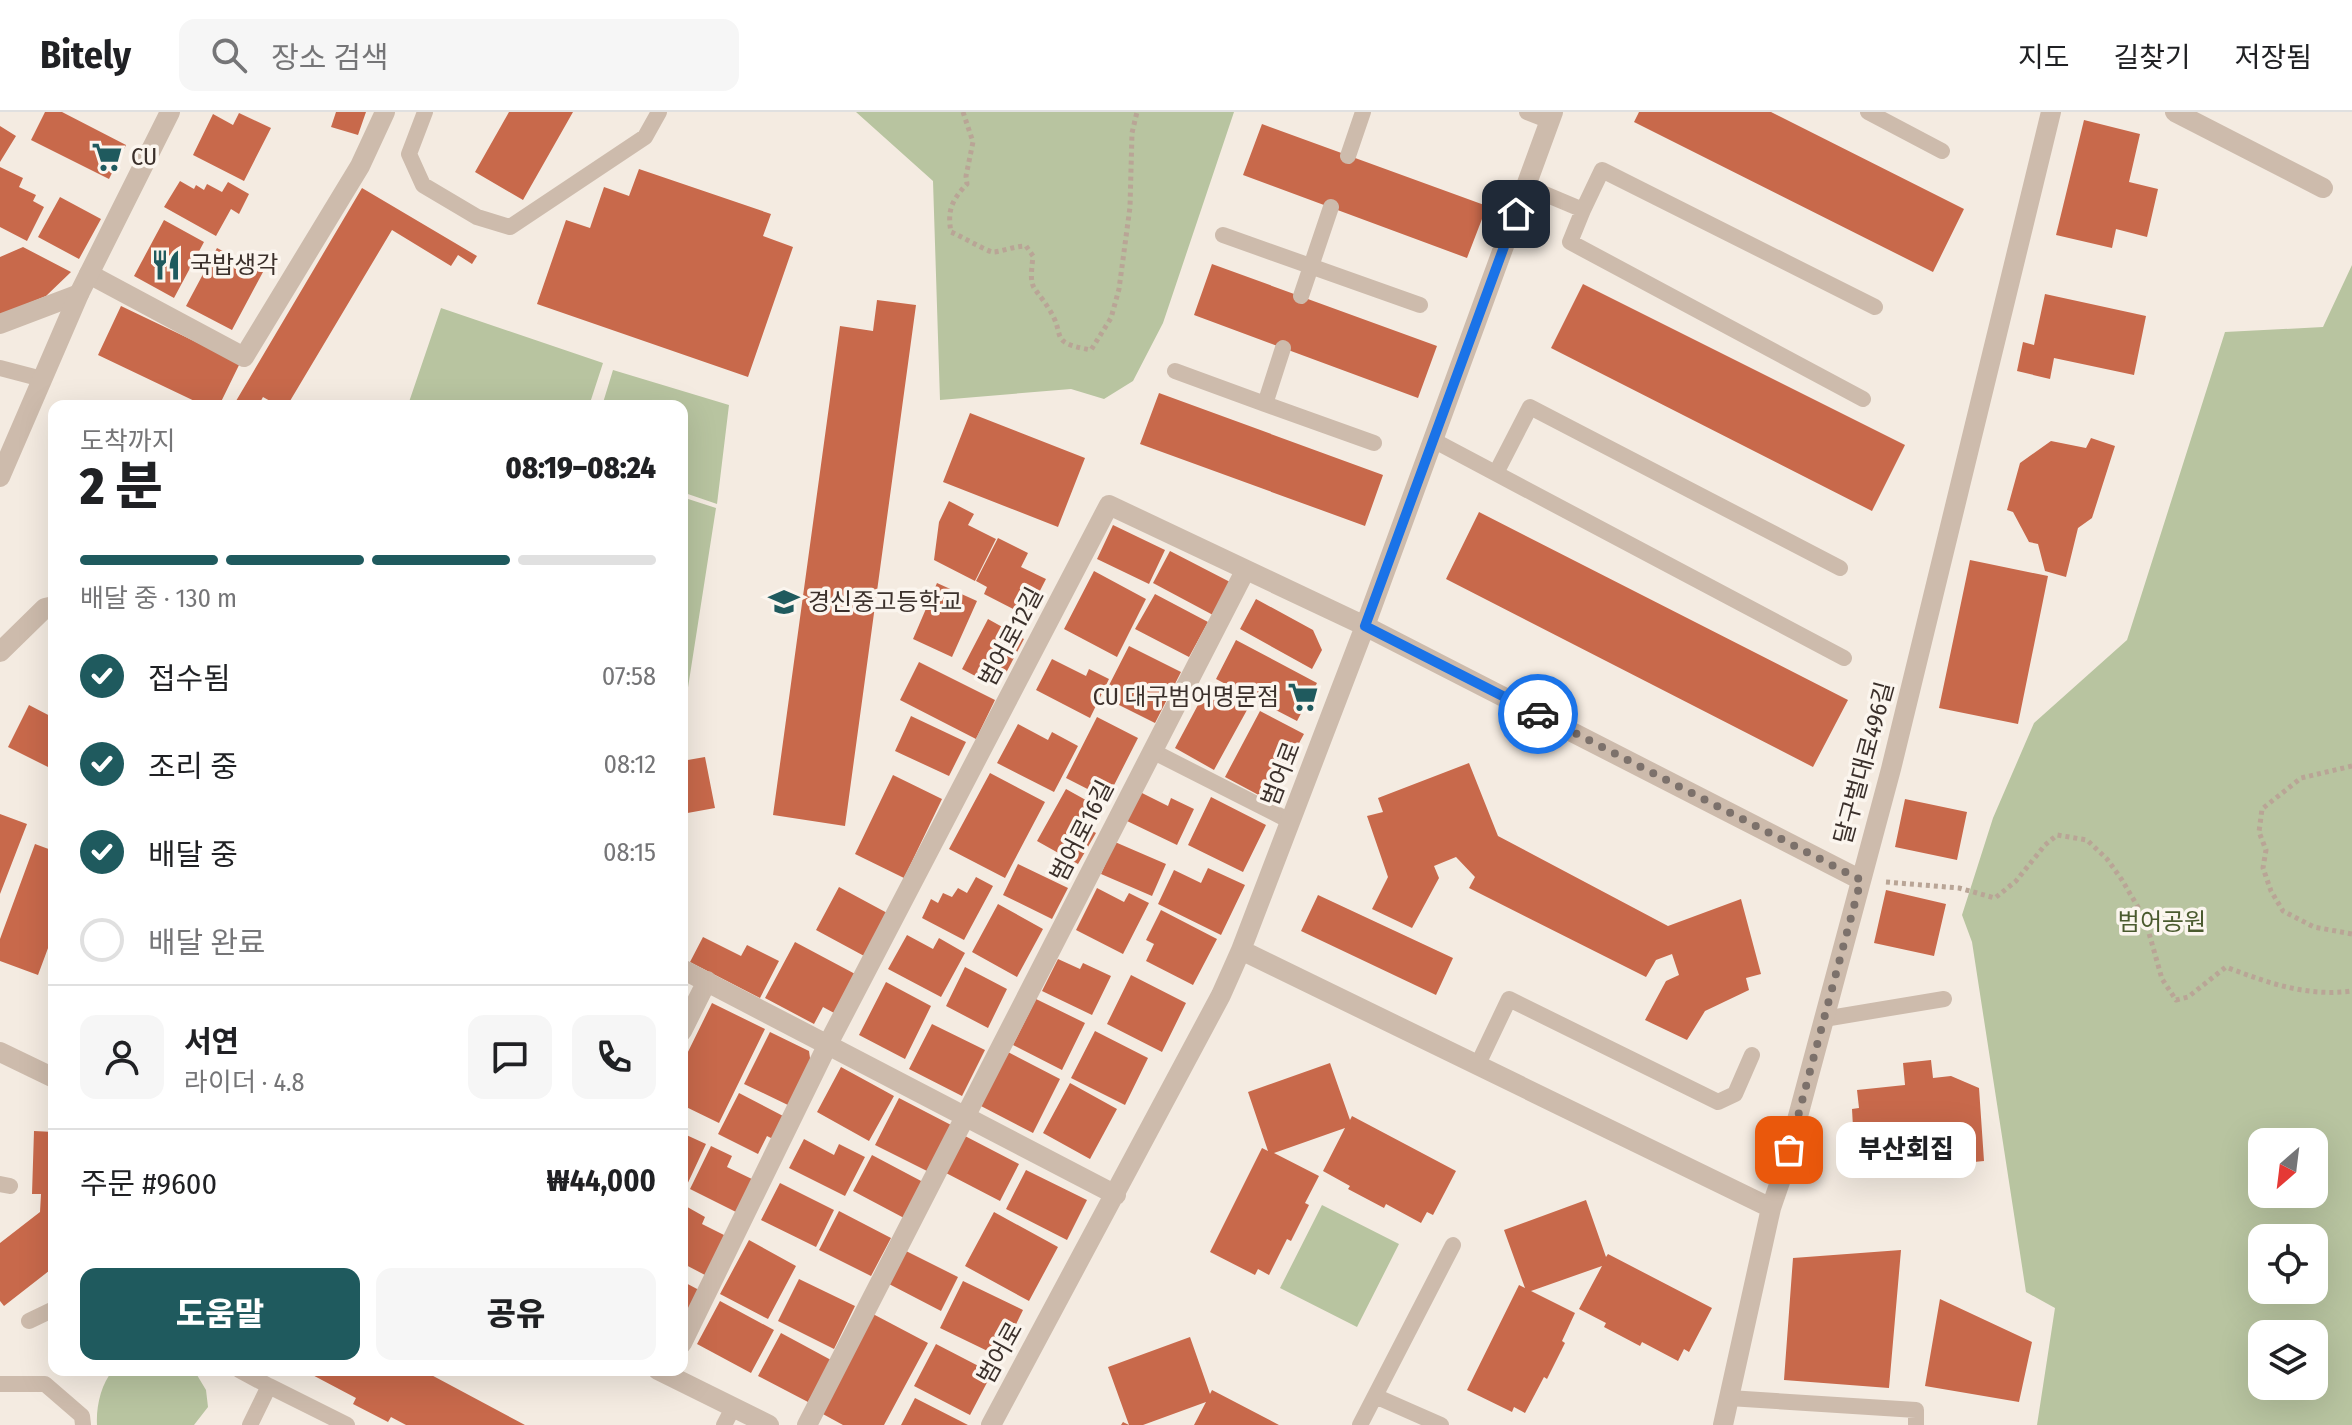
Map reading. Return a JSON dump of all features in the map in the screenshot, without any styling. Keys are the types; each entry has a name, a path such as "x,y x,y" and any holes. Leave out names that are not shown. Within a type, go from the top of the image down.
{"street":[{"path":"0,477 79,294 170,112"},
{"path":"89,274 244,357 360,166 385,112"},
{"name":"달구벌대로496길","path":"1723,1425 1771,1208 1898,739 2051,112"},
{"path":"2175,112 2323,188"},
{"name":"범어로","path":"991,1425 1116,1195 1221,995 1241,950 1365,626 1552,116"},
{"path":"0,324 79,294"},
{"name":"범어로12길","path":"828,1044 1109,505 1365,626 1861,880"},
{"name":"범어로16길","path":"807,1425 1245,571"},
{"path":"0,652 48,607"},
{"path":"1241,950 1771,1208"},
{"path":"688,972 1116,1195"},
{"path":"688,1019 707,981"},
{"path":"688,1331 828,1044"},
{"path":"0,1052 48,1075"},
{"path":"672,1376 728,1417 769,1425"}],"lane":[{"path":"425,112 409,154 423,185 477,217 510,227 645,137 659,112"},
{"path":"1348,156 1363,112"},
{"path":"1527,112 1552,116"},
{"path":"1868,112 1942,151"},
{"path":"1863,399 1570,242 1602,170 1875,307"},
{"path":"1526,186 1583,210"},
{"path":"1301,296 1331,207"},
{"path":"1223,235 1420,305"},
{"path":"1265,404 1283,348"},
{"path":"0,368 42,379"},
{"path":"1175,371 1374,443"},
{"path":"1496,473 1530,407 1840,568"},
{"path":"1433,440 1844,658"},
{"path":"1152,751 1290,821"},
{"path":"1478,1064 1509,999 1718,1102 1735,1094 1752,1055"},
{"path":"1824,1019 1944,999"},
{"path":"1360,1425 1453,1245"},
{"path":"29,1321 48,1312"},
{"path":"250,1376 347,1425"},
{"path":"0,1384 45,1384 82,1416 83,1425"},
{"path":"250,1425 269,1386"},
{"path":"1375,1396 1441,1425"},
{"path":"1729,1398 1916,1410 1916,1425"}],"path":[{"path":"963,112 973,142 967,184 952,200 949,218 951,232 996,252 1009,246 1026,246 1033,256 1033,290 1050,310 1058,335 1069,346 1091,350 1111,318 1119,289 1130,207 1132,133 1137,112"},
{"path":"2352,766 2301,778 2262,809 2259,832 2266,850 2263,868 2271,891 2283,911 2314,927 2352,934"},
{"path":"1861,880 1959,888 1995,898 2016,881 2057,835 2075,837 2087,840 2107,859 2122,880 2145,919 2162,979 2176,1000 2188,997 2226,967 2287,988 2327,994 2352,991"}],"green space":[{"path":"856,112 1234,112 1163,323 1133,381 1104,399 1071,389 940,400 933,181"},
{"name":"범어공원","path":"2352,265 2352,1425 2037,1425 2055,1308 2026,1292 1972,942 1962,915 1993,818 2034,723 2127,640 2225,332 2323,327"},
{"path":"441,308 603,363 591,400 410,400"},
{"path":"613,370 729,405 717,504 688,494 688,400 604,400"},
{"path":"688,499 716,508 688,688"},
{"path":"1322,1205 1399,1244 1357,1327 1280,1288"},
{"path":"109,1376 198,1376 206,1390 208,1407 194,1425 97,1425 97,1411"}],"building":[{"path":"45,112 62,112 126,145 109,179 31,140"},
{"path":"336,112 366,112 358,135 331,127"},
{"path":"509,112 573,112 523,200 475,172"},
{"path":"1639,112 1771,112 1964,209 1933,272 1634,122"},
{"path":"239,113 271,128 244,181 193,155 213,114 233,125"},
{"path":"2084,120 2140,134 2129,182 2158,189 2147,237 2116,229 2112,248 2056,235"},
{"path":"1262,124 1487,206 1467,258 1243,175"},
{"path":"0,126 16,136 0,162"},
{"path":"0,167 23,178 19,187 36,195 33,201 44,207 27,241 0,227"},
{"path":"639,169 771,214 763,236 793,247 748,377 537,304 566,220 590,228 604,187 629,196"},
{"path":"180,181 194,189 196,185 204,190 207,184 222,192 228,182 249,194 239,214 231,209 216,236 164,207"},
{"path":"362,188 477,256 472,264 458,255 451,266 392,230 291,400 268,400 263,397 261,400 237,400"},
{"path":"60,197 101,219 79,259 38,237"},
{"path":"164,220 204,242 174,298 134,276"},
{"path":"23,247 71,272 46,296 0,315 0,257"},
{"path":"217,248 263,272 232,330 186,306"},
{"path":"1212,264 1437,346 1418,398 1194,315"},
{"path":"1583,284 1905,445 1872,511 1551,348"},
{"path":"2045,294 2146,316 2134,375 2054,358 2050,379 2017,371 2023,342 2034,345"},
{"path":"877,300 916,305 845,826 773,815 840,326 873,331"},
{"path":"121,306 240,363 222,400 192,400 98,355"},
{"path":"1159,393 1383,475 1365,526 1140,444"},
{"path":"970,413 1085,458 1058,527 943,482"},
{"path":"2091,438 2115,446 2092,518 2078,528 2066,577 2045,571 2038,544 2029,542 2013,512 2007,510 2020,463 2051,441 2086,448"},
{"path":"949,501 974,514 968,525 996,539 975,581 934,560 939,522"},
{"path":"1479,512 1848,700 1813,767 1446,579"},
{"path":"1113,525 1165,550 1149,584 1097,559"},
{"path":"998,538 1028,553 1021,567 1046,579 1027,616 984,594 987,587 976,581"},
{"path":"1170,551 1230,582 1213,615 1153,583"},
{"path":"1970,560 2048,576 2018,724 1939,708"},
{"path":"1094,571 1146,599 1117,657 1064,629"},
{"path":"937,583 977,601 952,657 913,639"},
{"path":"1155,594 1208,622 1189,657 1135,629"},
{"path":"1256,599 1313,630 1322,650 1312,669 1240,629"},
{"path":"988,619 1024,639 998,688 962,669"},
{"path":"1236,640 1317,683 1297,721 1216,679"},
{"path":"1129,646 1181,672 1155,723 1103,697"},
{"path":"1052,659 1086,676 1089,669 1109,679 1090,718 1036,690"},
{"path":"919,662 995,700 976,739 900,700"},
{"path":"1207,688 1247,710 1214,770 1175,748"},
{"path":"29,705 48,715 48,767 8,747"},
{"path":"1260,711 1304,734 1268,800 1225,777"},
{"path":"911,716 966,742 949,776 895,751"},
{"path":"1097,717 1138,738 1107,799 1066,778"},
{"path":"1018,724 1048,740 1052,732 1078,746 1054,792 997,763"},
{"path":"705,757 715,808 688,813 688,760"},
{"path":"1469,763 1498,836 1668,926 1741,899 1761,974 1746,978 1749,990 1705,1011 1687,1040 1645,1020 1666,981 1679,975 1672,954 1656,960 1646,977 1469,888 1475,877 1456,857 1434,866 1439,878 1412,928 1372,909 1388,877 1367,816 1383,812 1378,798"},
{"path":"990,773 1045,802 1005,878 949,849"},
{"path":"893,775 942,799 904,878 855,854"},
{"path":"1066,789 1093,804 1081,825 1096,833 1078,864 1037,841"},
{"path":"1140,792 1168,806 1171,798 1194,809 1177,845 1127,821"},
{"path":"1211,797 1266,825 1243,872 1188,845"},
{"path":"1905,799 1967,812 1957,860 1895,847"},
{"path":"0,814 27,824 0,894"},
{"path":"1115,842 1166,864 1152,896 1101,874"},
{"path":"35,844 48,849 48,948 38,975 0,961 0,939"},
{"path":"1018,864 1068,888 1052,919 1003,895"},
{"path":"1208,868 1245,885 1221,935 1158,904 1174,870 1201,883"},
{"path":"976,877 993,886 964,940 922,918 931,899 938,903 943,893 952,897 958,888 967,893"},
{"path":"839,887 889,914 866,957 816,930"},
{"path":"1097,888 1124,902 1129,893 1149,903 1123,954 1076,930"},
{"path":"1886,890 1946,904 1934,956 1874,943"},
{"path":"1318,895 1453,958 1436,995 1301,931"},
{"path":"998,904 1043,929 1017,977 972,952"},
{"path":"1161,910 1217,939 1193,985 1146,961 1154,944 1146,940"},
{"path":"907,935 933,949 939,938 965,953 941,997 888,969"},
{"path":"703,937 741,956 747,945 779,961 760,998 690,962"},
{"path":"795,942 857,975 836,1014 823,1007 814,1024 765,998"},
{"path":"1058,959 1080,969 1083,963 1111,976 1092,1015 1042,991"},
{"path":"965,967 1007,989 988,1028 946,1006"},
{"path":"1131,975 1186,1003 1162,1052 1107,1024"},
{"path":"886,982 931,1006 905,1059 859,1035"},
{"path":"1036,999 1085,1023 1062,1070 1013,1045"},
{"path":"712,1003 765,1029 719,1123 688,1108 688,1052"},
{"path":"932,1024 985,1050 962,1096 909,1069"},
{"path":"1095,1031 1148,1058 1125,1105 1071,1078"},
{"path":"770,1032 809,1051 811,1065 790,1106 744,1084"},
{"path":"1006,1051 1060,1079 1033,1133 979,1105"},
{"path":"1931,1060 1933,1078 1951,1076 1979,1088 1984,1161 1843,1175 1840,1151 1850,1150 1848,1128 1853,1127 1852,1109 1859,1108 1857,1090 1905,1085 1903,1063"},
{"path":"1330,1063 1350,1120 1352,1116 1456,1171 1433,1215 1427,1212 1421,1223 1386,1204 1384,1208 1348,1189 1350,1186 1323,1171 1345,1128 1274,1153 1319,1176 1291,1241 1287,1239 1269,1275 1258,1269 1255,1275 1210,1252 1262,1148 1268,1151 1248,1092"},
{"path":"841,1067 894,1096 869,1141 817,1112"},
{"path":"1070,1083 1117,1109 1090,1159 1043,1133"},
{"path":"739,1093 785,1117 773,1139 767,1136 758,1154 718,1134"},
{"path":"899,1098 953,1126 929,1172 875,1145"},
{"path":"34,1131 48,1132 48,1272 4,1306 0,1301 0,1243 40,1212 41,1194 32,1194"},
{"path":"688,1136 706,1144 688,1183"},
{"path":"965,1136 1019,1164 1000,1201 946,1173"},
{"path":"804,1139 834,1155 839,1144 865,1157 845,1196 789,1168"},
{"path":"711,1146 732,1156 727,1167 754,1180 738,1213 690,1189"},
{"path":"872,1155 923,1182 904,1218 853,1191"},
{"path":"1026,1170 1087,1200 1067,1240 1006,1209"},
{"path":"780,1183 834,1210 816,1247 761,1220"},
{"path":"1586,1200 1606,1257 1608,1254 1712,1308 1689,1352 1684,1349 1678,1361 1642,1342 1640,1346 1604,1327 1606,1323 1579,1309 1602,1266 1531,1291 1575,1313 1562,1341 1565,1343 1547,1379 1544,1377 1525,1413 1514,1407 1512,1412 1467,1390 1519,1285 1525,1288 1504,1230"},
{"path":"688,1207 705,1217 702,1224 726,1236 705,1275 688,1266"},
{"path":"839,1211 891,1238 871,1276 819,1250"},
{"path":"994,1212 1058,1247 1029,1301 965,1266"},
{"path":"749,1240 796,1266 768,1319 720,1294"},
{"path":"1901,1250 1889,1388 1784,1380 1793,1258"},
{"path":"906,1251 958,1277 941,1311 889,1284"},
{"path":"799,1279 855,1306 834,1349 778,1321"},
{"path":"963,1281 1023,1310 1000,1357 940,1328"},
{"path":"688,1284 699,1290 688,1311"},
{"path":"1940,1299 2032,1342 2019,1402 1925,1386"},
{"path":"720,1301 774,1330 751,1373 697,1344"},
{"path":"873,1314 928,1343 884,1425 843,1425 821,1413"},
{"path":"781,1333 831,1360 808,1402 758,1376"},
{"path":"1190,1337 1210,1394 1212,1390 1279,1425 1194,1425 1206,1402 1143,1425 1129,1425 1108,1367"},
{"path":"936,1344 992,1373 970,1415 914,1386"},
{"path":"314,1376 433,1376 525,1425 406,1425 391,1417 388,1422 353,1404 356,1398"},
{"path":"915,1398 968,1425 901,1425"}],"way so far":[{"path":"1538,714 1861,880 1789,1150"}],"place":[{"name":"CU","path":"107,157"},
{"name":"국밥생각","path":"166,265"},
{"name":"경신중고등학교","path":"784,602"},
{"name":"CU 대구범어명문점","path":"1303,697"},
{"name":"부산회집","path":"1789,1150"}],"route":[{"path":"1516,214 1365,626 1538,714"}]}
